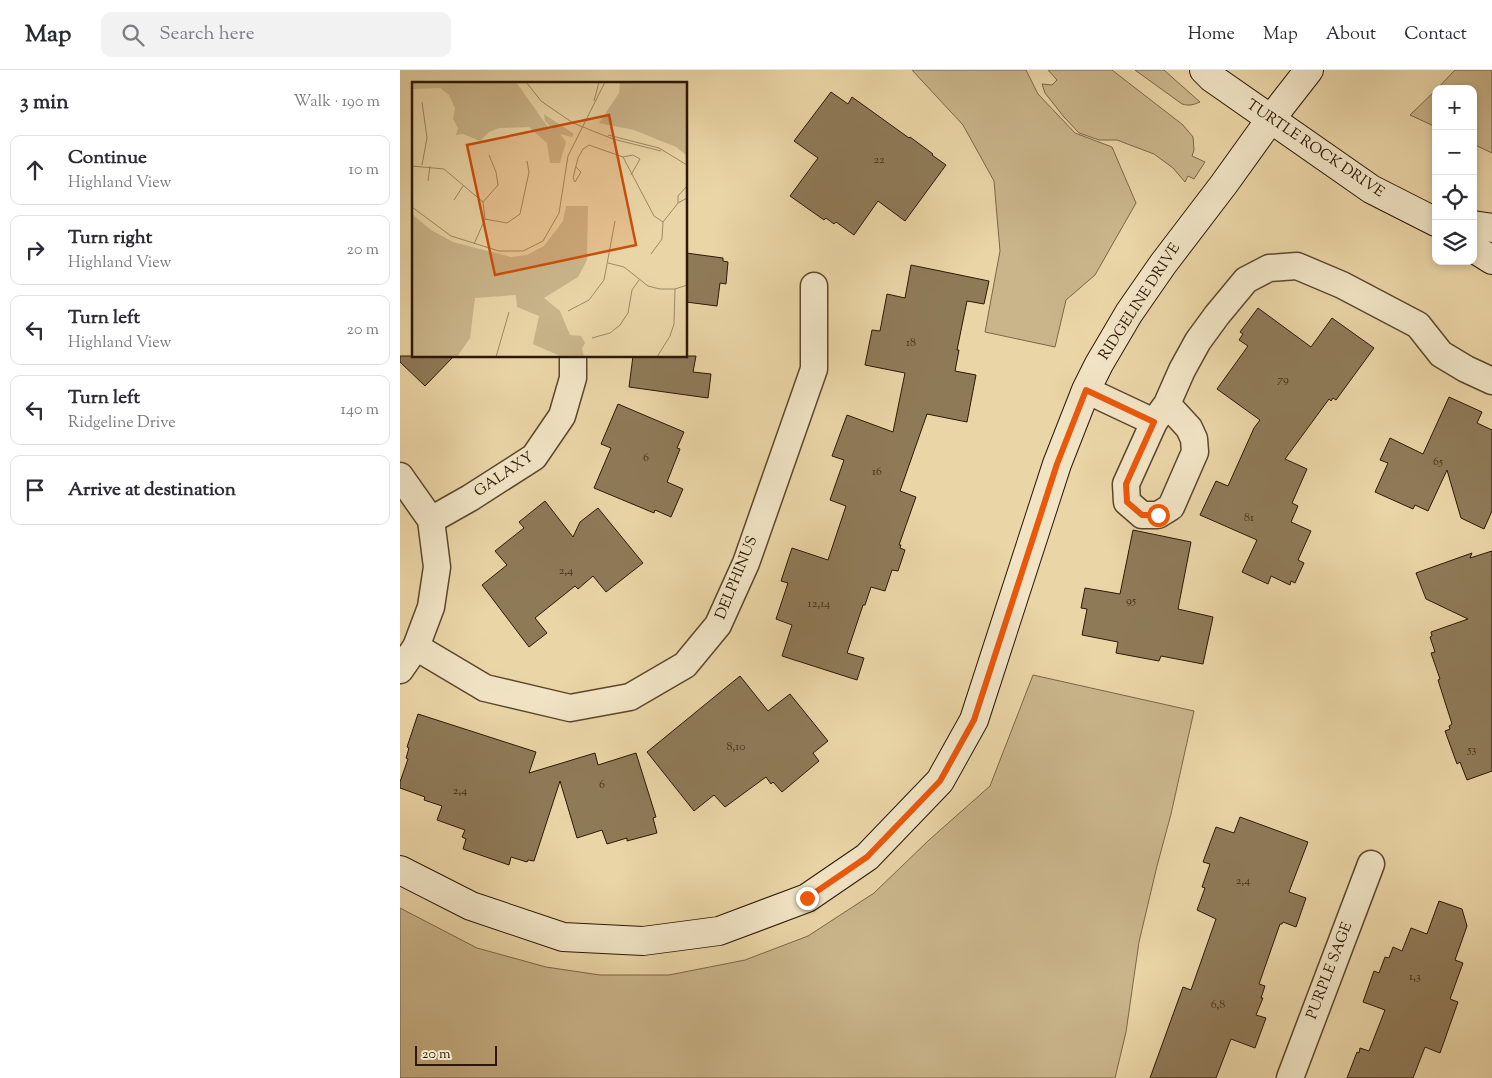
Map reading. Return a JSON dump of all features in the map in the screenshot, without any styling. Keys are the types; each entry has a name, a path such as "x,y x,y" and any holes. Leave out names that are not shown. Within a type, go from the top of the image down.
{"street":[{"name":"TURTLE ROCK DRIVE","path":"1204,70 1212,78 1270,120 1371,189 1432,219"},
{"name":"RIDGELINE DRIVE","path":"400,870 471,906 563,937 643,940 719,931 807,898 867,857 940,781 974,720 1057,464 1086,390 1099,364 1129,313 1163,264 1309,70"},
{"path":"1477,226 1492,228"},
{"path":"1477,251 1492,260"},
{"path":"1086,390 1160,413 1198,341 1246,280 1269,268 1297,266 1342,285 1418,324 1441,354 1466,370 1492,381"},
{"name":"DELPHINUS","path":"416,647 485,688 570,708 630,698 685,665 718,624 746,563 814,369 814,286"},
{"name":"GALAXY","path":"431,520 470,498 534,457 562,416 573,378 573,358"},
{"path":"400,476 431,520 437,566 431,607 416,647 400,670"},
{"name":"PURPLE SAGE","path":"1290,1078 1371,864"}],"shaded area":[{"path":"912,70 1026,70 1038,94 1075,133 1112,147 1136,203 1095,275 1066,300 1055,347 985,332 1000,251 994,181 963,125"},
{"path":"1048,70 1112,70 1183,125 1193,137 1194,150 1192,156 1205,162 1194,179 1188,176 1185,182 1173,168 1154,154 1117,140 1099,140 1079,133 1045,93 1042,84 1052,85 1057,80"},
{"path":"1135,70 1164,70 1200,102 1191,105 1182,104"},
{"path":"1455,70 1492,70 1492,153 1477,146 1477,85 1441,85"},
{"path":"1432,94 1432,125 1410,115"},
{"path":"1033,675 1194,711 1139,942 1126,1032 1115,1078 400,1078 400,908 477,948 546,967 600,975 669,975 745,960 808,936 874,893 929,840 990,786"}],"building":[{"path":"831,92 848,104 852,97 910,137 946,165 905,221 878,201 854,235 836,222 834,224 826,218 824,220 790,196 818,158 794,141"},
{"path":"688,253 723,258 723,261 728,262 726,284 720,283 717,306 688,302"},
{"path":"911,265 989,281 984,304 967,301 957,350 959,350 955,371 976,375 967,422 927,414 900,491 916,497 899,545 901,545 900,548 905,550 898,571 892,570 885,591 871,587 847,653 864,658 857,680 782,656 792,625 776,619 788,583 781,581 792,548 828,560 846,506 830,500 844,460 832,456 847,415 893,432 905,373 865,365 872,330 880,331 887,294 905,298"},
{"path":"1258,308 1311,347 1332,318 1374,348 1336,400 1333,398 1331,401 1329,399 1285,459 1307,469 1292,503 1298,506 1291,522 1311,531 1298,560 1304,563 1295,583 1291,581 1290,585 1271,576 1268,584 1242,572 1257,540 1200,515 1216,481 1228,486 1254,428 1260,420 1217,389 1248,346 1239,340 1243,334 1240,332"},
{"path":"400,356 412,356 412,358 452,358 425,386 400,362"},
{"path":"688,356 696,356 693,372 711,374 708,398 629,387 633,358 688,358"},
{"path":"1449,397 1482,412 1477,423 1492,430 1492,511 1484,529 1461,518 1447,470 1428,511 1415,505 1413,509 1375,492 1388,463 1380,460 1390,438 1423,454"},
{"path":"618,404 684,432 677,448 680,449 667,482 683,489 671,517 655,510 654,513 594,488 611,448 601,444"},
{"path":"545,501 573,537 580,522 598,508 643,563 606,592 593,576 578,589 575,586 535,618 547,633 529,647 482,585 507,565 495,551 524,528 519,522"},
{"path":"1133,530 1191,542 1178,609 1213,617 1203,664 1161,656 1159,661 1116,653 1118,642 1082,635 1087,609 1081,608 1085,588 1120,594"},
{"path":"1492,551 1492,771 1467,780 1460,762 1457,764 1445,731 1450,729 1449,726 1452,724 1431,653 1435,652 1430,637 1432,636 1431,632 1468,619 1426,599 1416,573 1472,553 1470,558"},
{"path":"740,676 768,711 790,694 828,741 813,753 819,761 782,792 773,782 771,784 766,777 725,807 714,795 694,811 647,752"},
{"path":"418,714 536,752 529,773 595,753 598,765 636,753 656,817 653,818 657,833 627,841 627,838 607,844 602,830 577,838 560,781 534,861 528,860 527,862 511,857 509,865 463,849 466,839 462,837 465,830 437,820 442,806 424,800 425,797 400,788 400,782 408,759 406,758 409,748 407,747"},
{"path":"1240,817 1308,842 1289,892 1306,898 1296,927 1283,922 1280,924 1259,984 1265,986 1261,998 1263,998 1256,1015 1266,1018 1255,1048 1231,1039 1216,1078 1150,1078 1183,987 1191,990 1216,919 1197,910 1205,888 1202,887 1210,864 1203,862 1216,827 1234,833"},
{"path":"1439,901 1462,909 1467,926 1455,960 1463,963 1450,999 1458,1002 1440,1053 1425,1047 1413,1078 1347,1078 1360,1048 1369,1051 1385,1010 1363,1002 1374,971 1379,973 1385,957 1389,958 1393,947 1402,951 1411,928 1427,934"}],"route":[{"path":"807,898 867,857 940,781 974,720 1057,464 1086,390 1154,422 1126,484 1127,502 1142,515 1158,515"}]}
